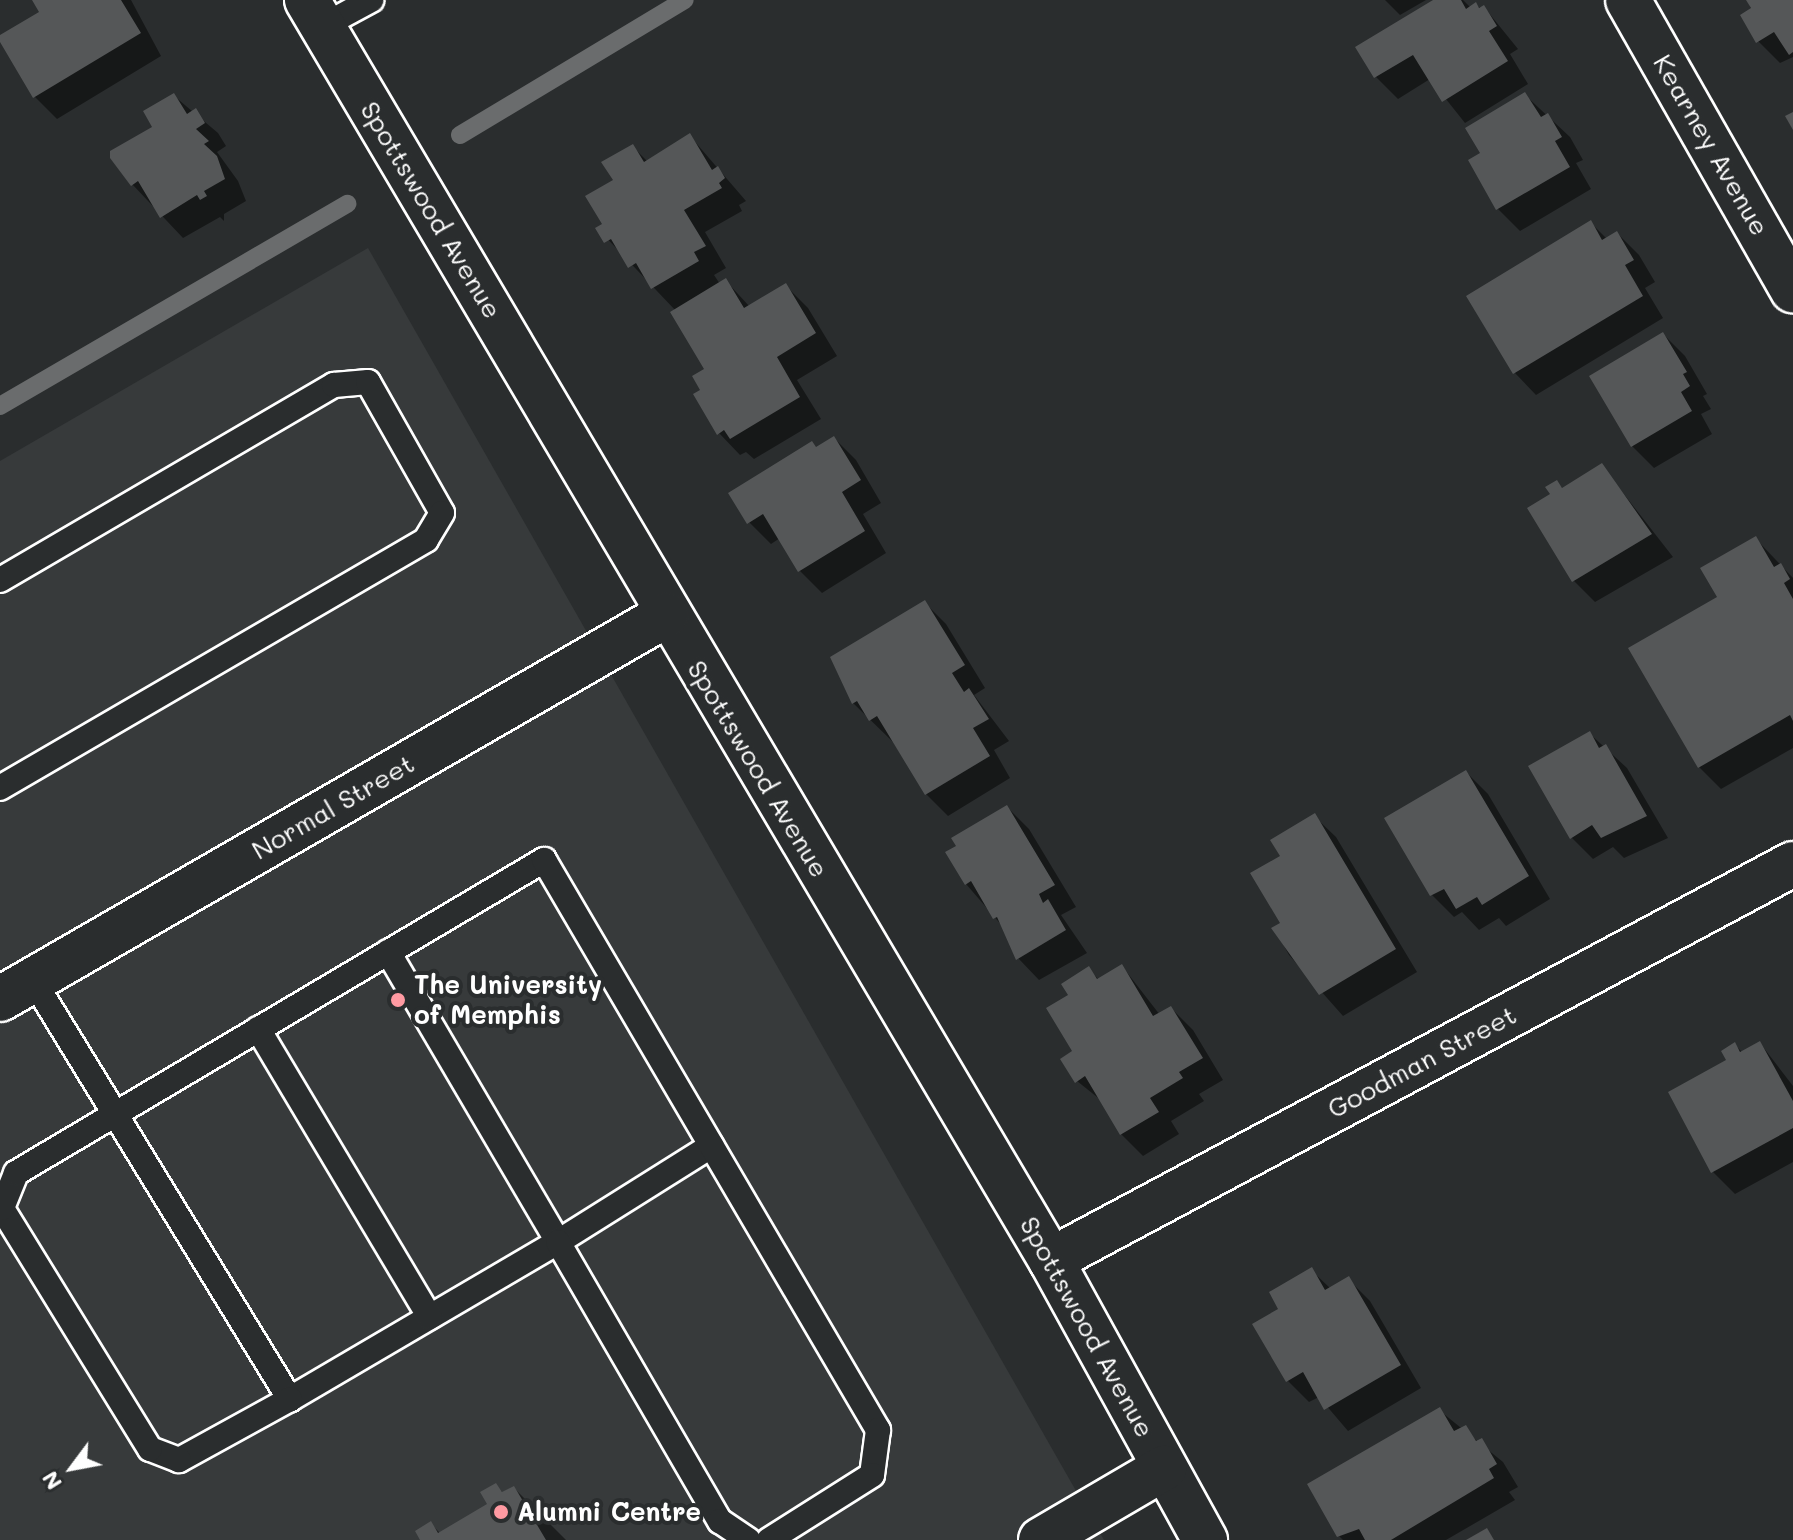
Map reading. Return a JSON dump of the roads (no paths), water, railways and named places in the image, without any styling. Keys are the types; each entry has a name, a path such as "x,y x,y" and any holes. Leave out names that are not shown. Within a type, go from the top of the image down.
{"street":[{"name":"Kearney Avenue","path":"1628,0 1793,290"},
{"name":"Spottswood Avenue","path":"315,13 666,615 1051,1260 1205,1540"},
{"name":"Normal Street","path":"16,990 666,615"},
{"name":"Goodman Street","path":"1051,1260 1793,864"},
{"path":"1041,1540 1164,1468"}],"lane":[{"path":"315,13 371,0"},
{"path":"0,580 334,385 368,382 442,513 426,540 0,788"},
{"path":"711,1146 558,1242 290,1399 179,1460 150,1449 2,1208 16,1173 544,860 878,1430 872,1475 769,1540"},
{"path":"388,952 720,1521 748,1540"},
{"path":"16,990 117,1114 290,1399"},
{"path":"258,1029 430,1317"}],"waterway":[{"path":"460,135 685,0"},
{"path":"0,406 347,204"}],"place":[{"name":"The University of Memphis","path":"398,1000"},
{"name":"Alumni Centre","path":"501,1512"}]}
